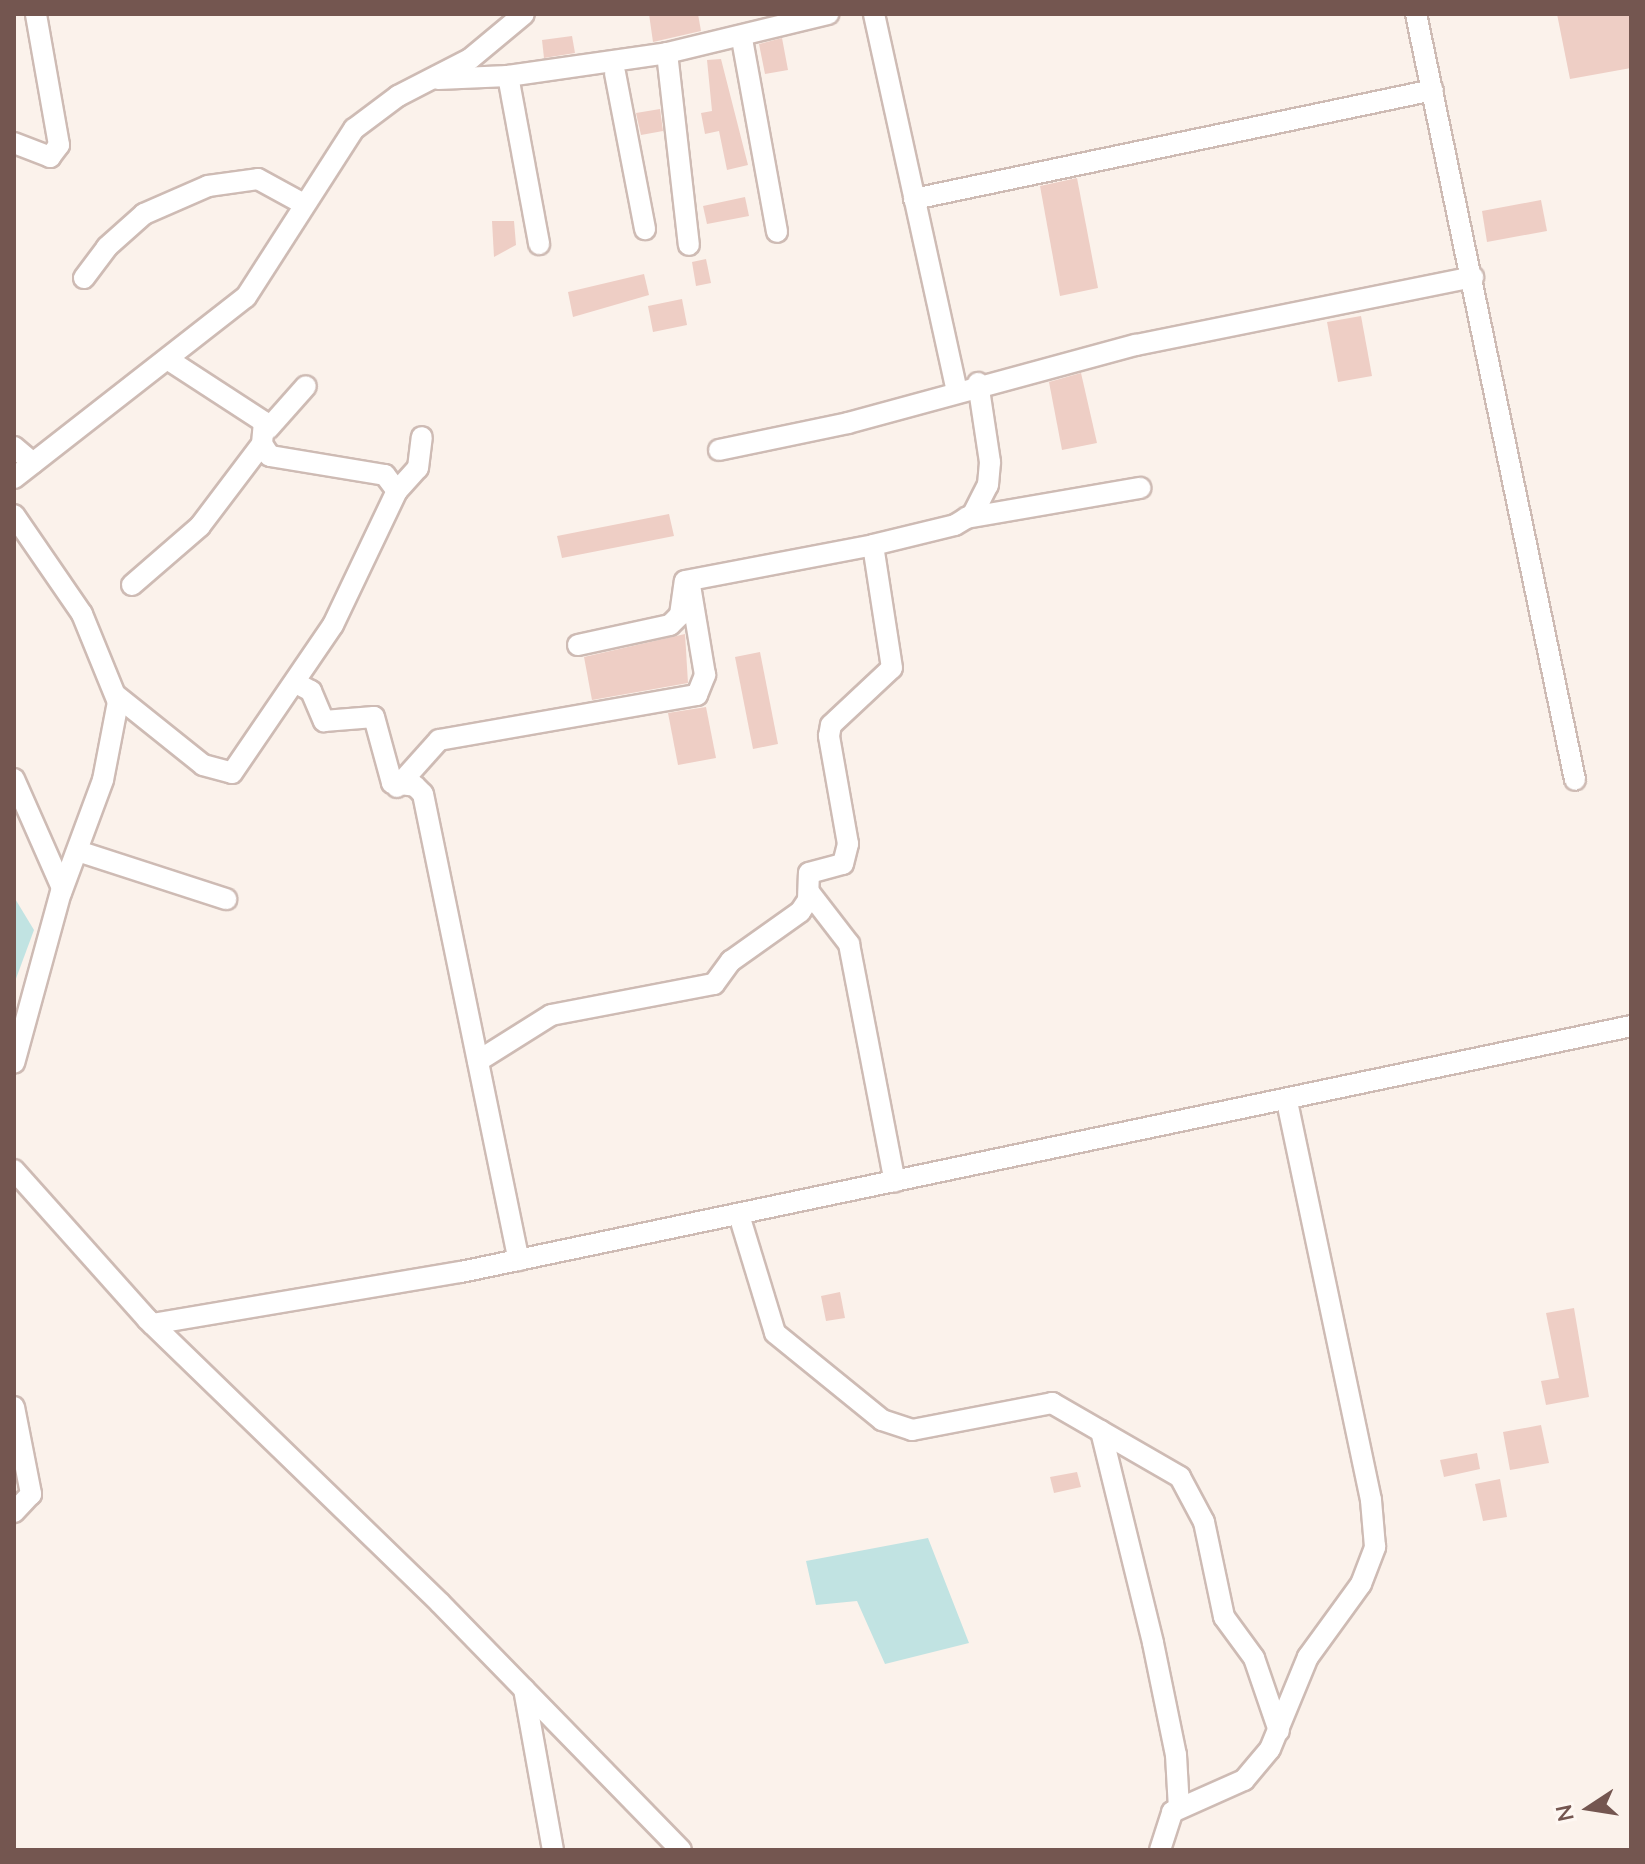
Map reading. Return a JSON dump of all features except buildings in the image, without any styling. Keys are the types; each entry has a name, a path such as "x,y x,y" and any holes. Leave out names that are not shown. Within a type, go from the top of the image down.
{"street":[{"path":"14,143 50,157 59,145 36,14"},
{"path":"433,79 508,76 667,53 742,39 828,14"},
{"path":"874,14 957,390"},
{"path":"1416,14 1575,780"},
{"path":"14,478 169,360 259,285 302,203 354,129 470,59 521,15"},
{"path":"742,39 777,232"},
{"path":"667,53 689,245"},
{"path":"615,73 645,229"},
{"path":"508,76 539,244"},
{"path":"914,199 1433,90"},
{"path":"84,278 144,214 208,186 258,179 302,203"},
{"path":"719,450 848,423 978,383 1473,277"},
{"path":"169,360 265,436 267,453 281,459 385,475 397,491"},
{"path":"966,518 982,501 990,462 978,383"},
{"path":"132,585 200,526 265,436 306,386"},
{"path":"117,696 224,775 239,768 296,683 362,574 397,491 416,473 422,437"},
{"path":"14,447 33,463"},
{"path":"578,645 670,625 680,615 681,588 689,580 873,545 966,518 1140,488"},
{"path":"14,515 82,614 117,696 117,730 78,851 61,893 14,1063"},
{"path":"478,1061 551,1015 714,984 738,955 800,912 809,892 809,873 836,867 847,857 831,725 892,668 873,545"},
{"path":"397,787 439,740 697,695 705,675 689,580"},
{"path":"296,683 311,691 324,721 374,717 397,787"},
{"path":"14,779 55,864 61,893"},
{"path":"397,787 415,786 423,794 519,1260"},
{"path":"78,851 226,899"},
{"path":"809,892 849,944 895,1182"},
{"path":"152,1324 304,1303 519,1260 1287,1102 1631,1026"},
{"path":"1160,1850 1163,1826 1179,1808 1244,1780 1279,1731 1308,1657 1372,1563 1376,1532 1287,1102"},
{"path":"14,1170 152,1324 524,1689 681,1850"},
{"path":"739,1215 775,1333 882,1420 912,1430 1045,1402 1180,1477 1194,1496 1224,1617 1254,1658 1279,1731"},
{"path":"14,1407 31,1494 14,1512"},
{"path":"1101,1431 1162,1685 1179,1808"},
{"path":"524,1689 553,1850"}],"water":[{"path":"14,897 34,930 14,984"},
{"path":"928,1538 969,1643 885,1664 857,1601 816,1605 806,1561"}]}
